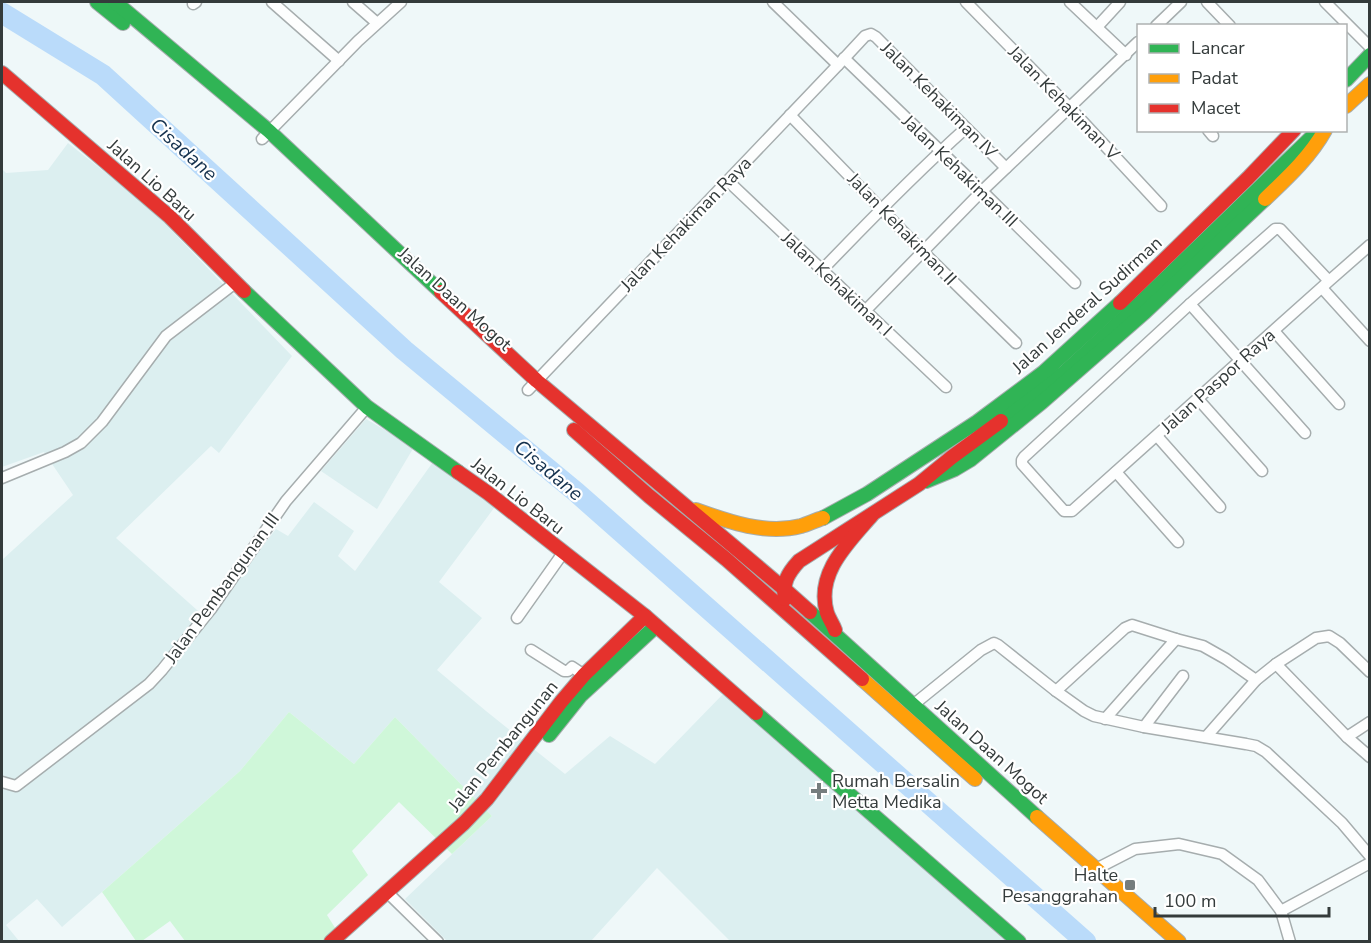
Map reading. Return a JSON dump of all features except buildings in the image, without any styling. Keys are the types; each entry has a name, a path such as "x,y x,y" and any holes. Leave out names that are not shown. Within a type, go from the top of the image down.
{"main road":[{"name":"Jalan Daan Mogot","path":"97,2 222,104 265,135 345,221"},
{"name":"Jalan Daan Mogot","path":"116,2 401,256 533,385 558,417 726,559 1160,942"},
{"path":"1347,79 1370,56"},
{"name":"Jalan Lio Baru","path":"2,73 170,217 235,283 367,407 488,493 645,616 1019,942"},
{"path":"1347,105 1370,84"},
{"name":"Jalan Jenderal Sudirman","path":"683,505 729,522 788,528 802,526 823,518 867,494 977,422 1044,372 1133,291 1292,132"},
{"name":"Jalan Jenderal Sudirman","path":"783,588 786,575 799,561 919,484 1066,371 1317,132"},
{"name":"Jalan Jenderal Sudirman","path":"919,484 956,469 970,460 1090,362 1294,170 1312,150 1323,132"},
{"name":"Jalan Daan Mogot","path":"478,345 533,385 783,588 1179,942"},
{"path":"839,639 827,617 824,606 826,581 836,559 872,515"},
{"name":"Jalan Daan Mogot","path":"783,588 787,605 794,619"},
{"name":"Jalan Pembangunan","path":"344,942 487,799 584,675 645,616"},
{"name":"Jalan Pembangunan","path":"332,942 476,825 581,695 656,626"}],"street":[{"path":"272,2 339,61"},
{"path":"353,2 377,23"},
{"path":"265,135 401,2"},
{"name":"Jalan Kehakiman V","path":"966,2 1070,108 1161,206"},
{"path":"865,311 982,191 1134,50 1096,27 1070,2"},
{"path":"1096,27 1120,2"},
{"path":"1158,24 1181,2"},
{"path":"1207,2 1228,24"},
{"path":"1324,2 1346,24"},
{"name":"Jalan Kehakiman III","path":"778,3 982,191 1075,284"},
{"path":"1347,24 1370,47"},
{"name":"Jalan Kehakiman IV","path":"841,62 865,36 871,34 876,37 1006,168"},
{"name":"Jalan Kehakiman Raya","path":"533,385 841,62"},
{"name":"Jalan Kehakiman II","path":"790,115 922,251 1016,343"},
{"path":"822,270 882,208 966,128"},
{"name":"Jalan Kehakiman I","path":"728,181 946,387"},
{"path":"1305,433 1190,304 1277,228 1370,341"},
{"path":"1365,249 1370,262"},
{"name":"Jalan Paspor Raya","path":"1190,304 1022,460 1022,464 1064,511 1072,511 1365,249"},
{"path":"2,478 81,443 102,422 166,336 235,283"},
{"path":"1274,331 1339,404"},
{"path":"1198,399 1262,471"},
{"name":"Jalan Pembangunan III","path":"2,782 16,786 149,684 211,609 286,501 367,407"},
{"path":"1156,436 1220,507"},
{"path":"1116,472 1178,542"},
{"path":"517,618 563,553"},
{"path":"1056,691 1125,628 1132,625 1203,646 1256,680"},
{"path":"1206,737 1256,680 1316,638 1329,636 1340,643 1370,672"},
{"path":"1105,719 1176,639"},
{"path":"916,708 993,643 1056,691 1095,716 1144,727 1256,746 1266,752 1342,824 1370,856"},
{"path":"531,650 564,671 572,667 584,675"},
{"path":"1276,664 1347,737 1370,757"},
{"path":"1144,727 1183,676"},
{"path":"1347,737 1370,722"},
{"path":"1096,869 1135,849 1179,843 1222,854 1258,879 1281,911 1290,942"},
{"path":"1281,911 1370,863"},
{"path":"391,896 438,942"}],"shaded area":[{"path":"68,143 149,207 292,356 219,453 211,446 116,538 206,618 276,529 288,536 314,502 354,531 338,556 355,571 433,462 497,504 439,582 482,618 437,670 486,711 565,774 610,736 655,764 726,691 1012,941 730,941 657,868 591,941 447,941 405,899 492,816 395,717 354,764 289,712 240,771 62,927 37,899 6,925 19,941 2,941 2,560 73,495 44,452 2,467 2,169 6,173 48,170"},
{"path":"366,419 414,447 377,509 321,471"}],"green space":[{"path":"289,712 354,764 395,717 492,816 452,854 399,802 352,851 368,875 327,915 337,931 325,941 185,941 170,921 142,941 136,941 102,892 240,771"}],"waterway":[{"name":"Cisadane","path":"2,13 103,75 404,350 576,492 1086,942"}],"traffic: fast":[{"path":"97,2 123,23"},
{"path":"115,2 269,131 441,292"},
{"path":"1347,79 1370,55"},
{"path":"1001,421 1066,371 1317,132"},
{"path":"926,481 970,460 1042,402 1145,312 1265,199"},
{"path":"244,291 367,407 458,472"},
{"path":"823,518 867,494 977,422 1044,372 1120,303"},
{"path":"810,612 1037,817"},
{"path":"549,735 581,695 656,626"},
{"path":"756,713 1019,942"}],"traffic: slow":[{"path":"1347,105 1370,84"},
{"path":"1265,199 1305,158 1324,132"},
{"path":"696,510 734,523 774,529 801,526 823,518"},
{"path":"862,679 975,779"},
{"path":"1037,817 1179,942"}],"traffic: jam":[{"path":"2,73 170,217 244,291"},
{"path":"1120,303 1292,132"},
{"path":"441,292 537,381 810,612"},
{"path":"785,599 784,588 787,578 799,561 919,484 1001,421"},
{"path":"574,430 726,559 862,679"},
{"path":"458,472 645,616 756,713"},
{"path":"835,630 827,613 825,598 830,572 844,547 872,515"},
{"path":"331,942 464,823 487,799 584,675 645,616"}],"place":[{"name":"Rumah Bersalin Metta Medika","path":"819,791"},
{"name":"Halte Pesanggrahan","path":"1130,885"}]}
